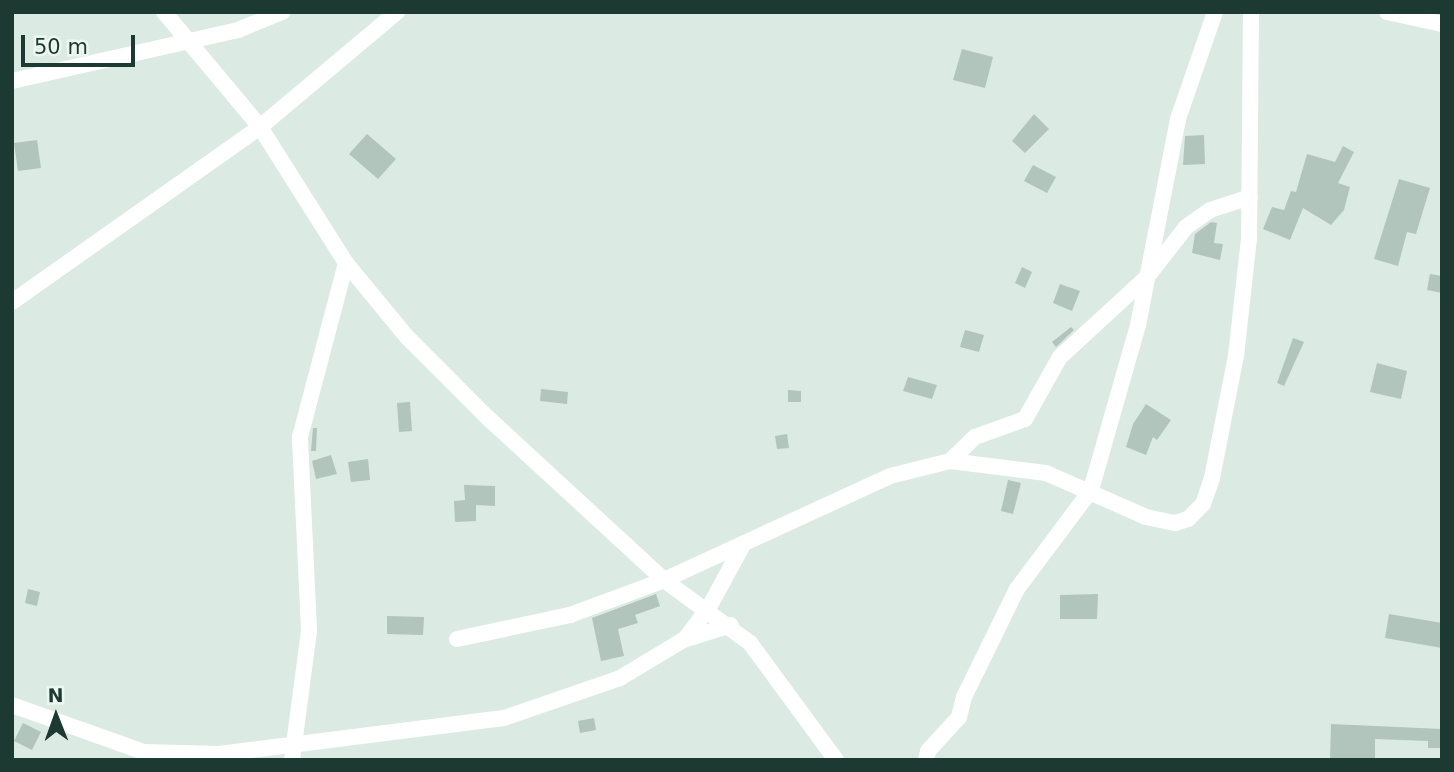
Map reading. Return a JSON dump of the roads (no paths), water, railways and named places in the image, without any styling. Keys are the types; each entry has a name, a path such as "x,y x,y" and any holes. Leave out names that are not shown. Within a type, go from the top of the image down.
{"street":[{"path":"164,12 186,43 260,127 346,263 407,337 488,418 664,580 731,625 767,663 836,760"},
{"path":"12,81 238,30 282,12"},
{"path":"373,12 395,14"},
{"path":"926,760 928,751 959,717 964,697 1017,589 1091,490 1117,408 1147,277 1178,119 1215,12"},
{"path":"457,639 570,615 664,580 890,476 950,461 1046,473 1091,490 1146,517 1175,523 1188,519 1203,504 1212,478 1236,356 1250,197 1251,12"},
{"path":"1387,12 1442,24"},
{"path":"12,302 260,127 395,14"},
{"path":"950,461 975,437 1024,419 1060,357 1147,277 1186,227 1210,210 1250,197"},
{"path":"293,752 309,630 300,437 346,263"},
{"path":"684,640 708,609 744,543"},
{"path":"12,705 144,752 293,752 504,718 620,678 684,640 731,625"}]}
